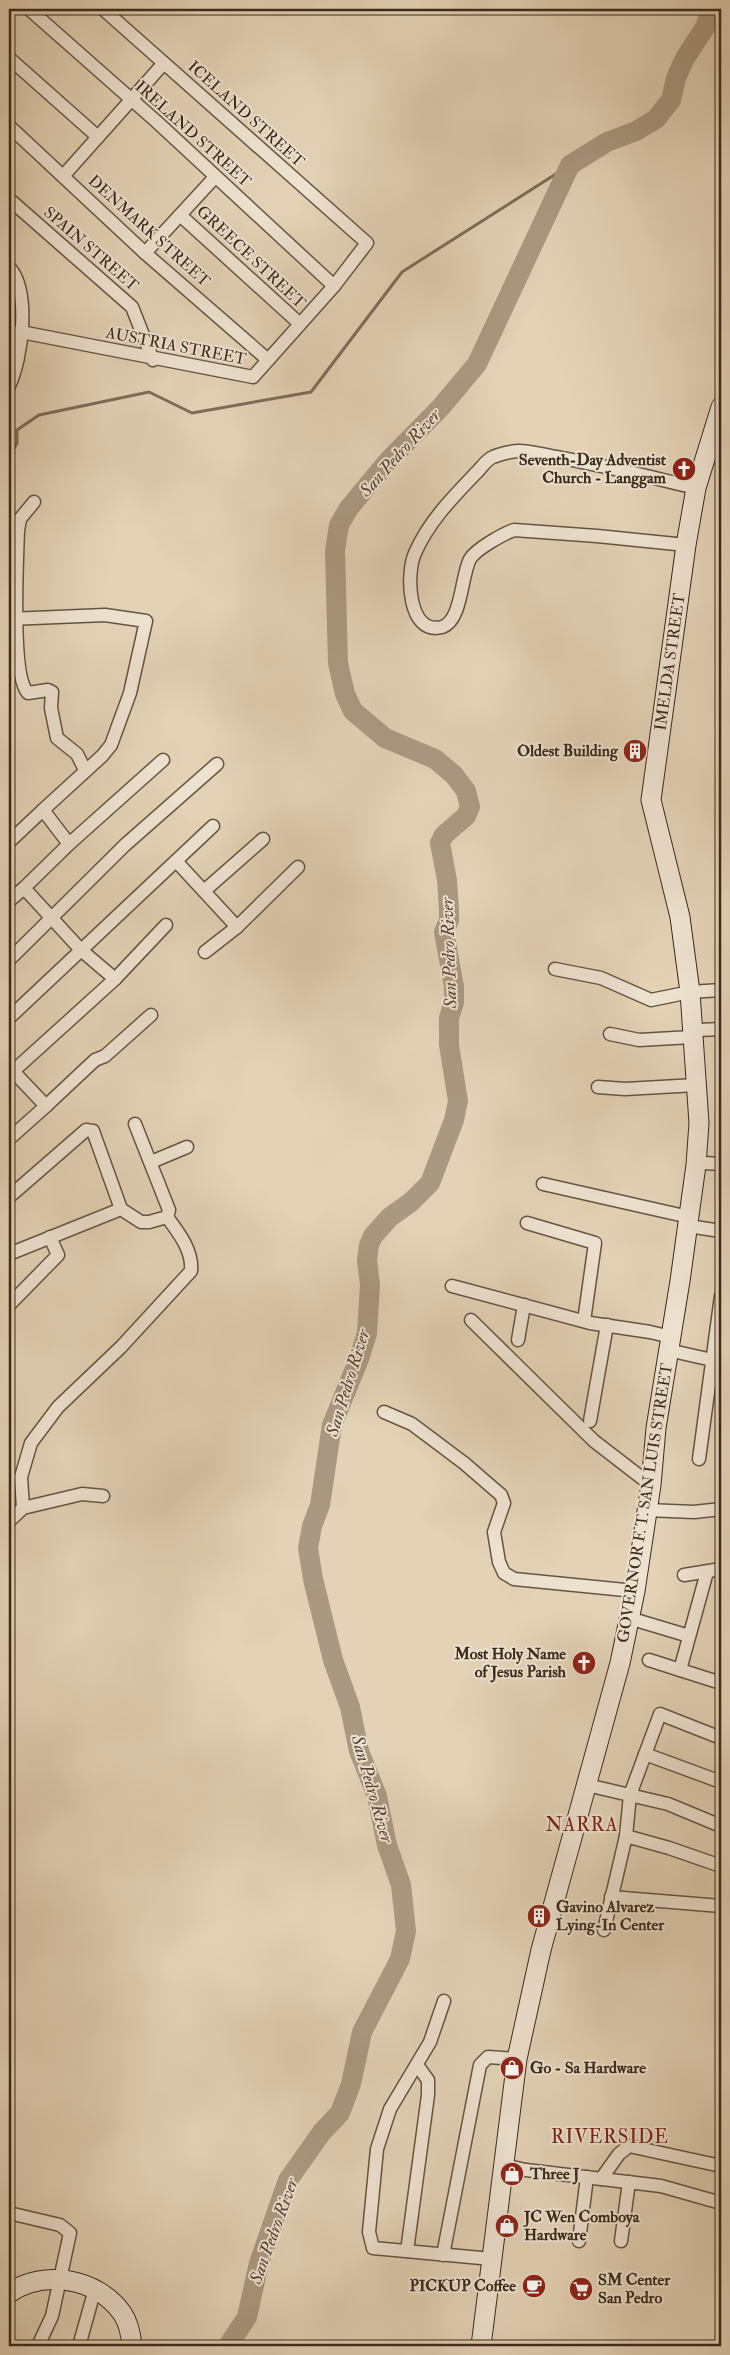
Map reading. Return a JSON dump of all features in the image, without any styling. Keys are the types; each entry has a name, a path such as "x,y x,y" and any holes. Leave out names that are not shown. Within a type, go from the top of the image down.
{"street":[{"name":"IRELAND STREET","path":"29,9 216,176 334,286"},
{"name":"ICELAND STREET","path":"103,9 367,243"},
{"path":"9,58 98,137"},
{"path":"64,175 164,63"},
{"name":"DENMARK STREET","path":"9,126 64,175 145,253 268,360"},
{"path":"145,253 216,176"},
{"name":"SPAIN STREET","path":"9,199 132,307 153,360"},
{"name":"GREECE STREET","path":"180,215 300,324"},
{"name":"AUSTRIA STREET","path":"15,333 252,377 334,286 367,243"},
{"path":"9,268 17,279 22,312 15,333 9,386"},
{"name":"IMELDA STREET","path":"680,917 651,800 686,545 696,488 721,407"},
{"path":"686,545 514,530 506,533 471,559 462,585 459,604 448,623 442,627 429,626 422,623 414,613 410,586 414,554 441,510 492,457 518,451 573,460 696,488"},
{"path":"34,502 20,519 12,618 25,690 28,693 48,690 52,692 52,708 57,738 77,754 86,770"},
{"path":"9,842 111,745 130,693 146,621 104,615 12,618"},
{"path":"9,901 69,844 163,760"},
{"path":"9,960 125,845 217,764"},
{"path":"43,810 69,844"},
{"path":"9,1018 213,826"},
{"path":"204,891 263,839"},
{"path":"176,861 237,927"},
{"path":"205,952 237,927 298,867"},
{"path":"24,888 81,950 115,979"},
{"name":"GOVERNOR F. T. SAN LUIS STREET","path":"481,2346 517,2059 542,1950 620,1663 635,1591 651,1485 656,1428 688,1221 698,1131 696,1034 680,917"},
{"path":"46,1106 10,1071 115,979 166,925"},
{"path":"556,969 601,978 651,1000 690,992 721,990"},
{"path":"9,1139 95,1060 105,1056 151,1015"},
{"path":"610,1034 639,1040 696,1034 721,1029"},
{"path":"598,1087 625,1089 696,1085"},
{"path":"23,1508 21,1477 31,1442 58,1406 121,1347 191,1271 192,1262 187,1247 167,1217 169,1210 135,1124"},
{"path":"9,1197 86,1130 90,1129 93,1131 121,1209 141,1222 149,1222 167,1217"},
{"path":"150,1162 188,1147"},
{"path":"704,1163 721,1164"},
{"path":"543,1184 688,1221 721,1232"},
{"path":"9,1254 121,1209"},
{"path":"527,1223 595,1243 584,1321"},
{"path":"11,1302 58,1255 50,1237"},
{"path":"452,1286 584,1321 650,1332 670,1344 716,1361"},
{"path":"700,1459 716,1361 721,1296"},
{"path":"518,1340 524,1305"},
{"path":"471,1320 594,1441 651,1485"},
{"path":"590,1421 607,1325"},
{"path":"384,1412 412,1424 464,1463 501,1495 504,1503 494,1532 499,1562 504,1573 514,1579 635,1591"},
{"path":"9,1521 23,1508 82,1494 104,1496"},
{"path":"647,1510 694,1512 721,1509"},
{"path":"684,1575 721,1569"},
{"path":"680,1670 707,1572"},
{"path":"629,1618 689,1636"},
{"path":"649,1660 721,1683"},
{"path":"604,1930 626,1836 630,1795 660,1714 721,1738"},
{"path":"645,1754 721,1782"},
{"path":"587,1785 668,1804 721,1826"},
{"path":"626,1836 669,1848 721,1866"},
{"path":"611,1897 721,1906"},
{"path":"444,2001 436,2027 417,2065 390,2110 377,2149 369,2232 373,2248 492,2259"},
{"path":"443,2255 480,2065 488,2057 517,2059"},
{"path":"406,2251 428,2095 428,2080 417,2065"},
{"path":"601,2178 619,2154 629,2146 721,2166"},
{"path":"503,2165 661,2186 721,2203"},
{"path":"579,2241 587,2177"},
{"path":"621,2241 629,2182"},
{"path":"9,2213 60,2225 70,2233 52,2316 40,2338 38,2346"},
{"path":"9,2293 20,2285 40,2280 60,2279 78,2283 97,2291 112,2302 123,2314 130,2331 132,2346"},
{"path":"79,2346 93,2296"}],"waterway":[{"name":"San Pedro River","path":"228,2346 247,2317 259,2263 288,2180 322,2132 340,2113 351,2084 362,2032 400,1959 406,1931 401,1885 387,1845 377,1796 359,1751 350,1707 333,1660 313,1579 308,1548 312,1526 320,1505 332,1425 359,1359 367,1333 370,1285 367,1260 369,1245 373,1236 390,1217 411,1202 430,1183 454,1120 458,1101 449,1045 449,1018 454,1002 454,987 444,932 449,920 449,910 447,880 440,843 444,835 466,816 470,807 466,791 454,775 435,759 385,738 353,711 345,694 338,663 335,551 339,525 349,508 387,462 441,407 477,364 570,165 607,142 636,131 656,119 671,100 676,78 685,58 706,26 710,9"},
{"path":"9,457 17,443 17,430 39,415 149,392 192,413 311,392 402,272 570,165"}],"place":[{"name":"Seventh-Day Adventist Church - Langgam","path":"684,469"},
{"name":"Oldest Building","path":"635,751"},
{"name":"Most Holy Name of Jesus Parish","path":"584,1663"},
{"name":"Gavino Alvarez Lying-In Center","path":"539,1916"},
{"name":"Go - Sa Hardware","path":"512,2068"},
{"name":"Three J","path":"512,2174"},
{"name":"JC Wen Comboya Hardware","path":"507,2226"},
{"name":"PICKUP Coffee","path":"534,2286"},
{"name":"SM Center San Pedro","path":"581,2289"}],"district":[{"name":"NARRA","path":"582,1825"},
{"name":"RIVERSIDE","path":"610,2137"}]}
